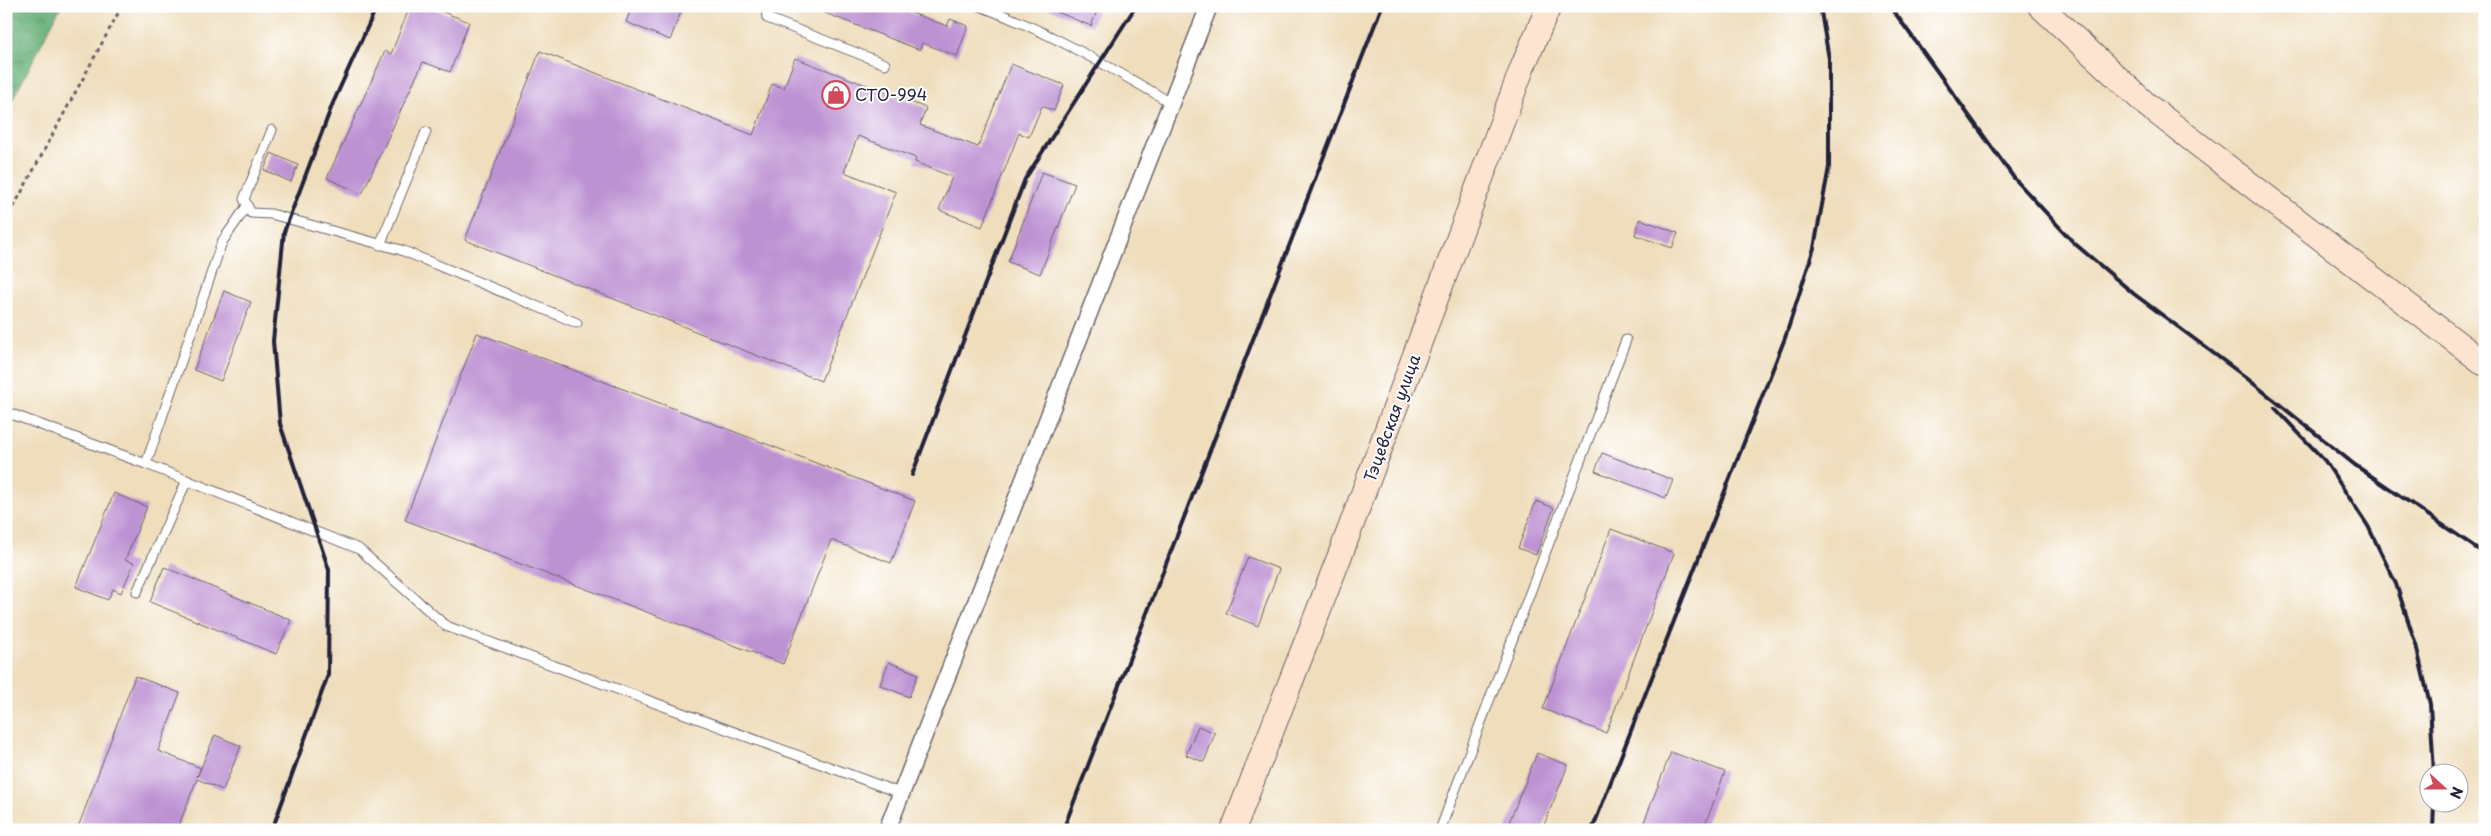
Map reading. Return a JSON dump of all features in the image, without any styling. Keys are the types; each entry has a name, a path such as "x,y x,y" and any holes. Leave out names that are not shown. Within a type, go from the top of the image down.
{"street":[{"path":"887,830 1173,104 1209,6"},
{"name":"Тэцевская улица","path":"1233,830 1342,550 1523,66 1549,6"},
{"path":"2040,6 2148,106 2485,364"}],"lane":[{"path":"766,6 767,18 885,64"},
{"path":"980,6 1024,22 1101,62 1173,104"},
{"path":"272,130 244,199 251,213 271,214 401,250 577,323"},
{"path":"380,244 426,132"},
{"path":"146,464 222,242 247,206"},
{"path":"1440,830 1626,340"},
{"path":"6,412 146,464 359,549 446,626 900,793"},
{"path":"137,592 187,480"}],"path":[{"path":"6,221 122,6"}],"green space":[{"path":"6,6 61,6 6,113"}],"building":[{"path":"410,6 427,6 469,22 450,72 423,62 362,194 327,178 385,51 391,54"},
{"path":"632,6 666,6 681,12 670,40 626,22"},
{"path":"807,6 893,6 947,26 950,19 968,26 957,56 922,43 920,50"},
{"path":"1043,6 1099,6 1091,26"},
{"path":"540,51 753,135 772,84 784,88 795,58 926,108 920,125 978,147 1011,64 1064,85 1054,111 1042,106 1029,137 1019,133 982,227 939,210 952,177 915,162 916,158 858,136 844,172 896,192 821,381 465,240"},
{"path":"271,153 298,165 291,182 264,170"},
{"path":"1042,172 1075,184 1040,274 1008,262"},
{"path":"1640,219 1678,233 1672,248 1635,235"},
{"path":"224,291 251,302 221,381 194,370"},
{"path":"477,333 915,501 891,563 831,540 783,664 405,520"},
{"path":"1602,453 1673,480 1666,498 1595,471"},
{"path":"114,493 147,507 125,560 134,563 121,593 113,589 108,600 76,587"},
{"path":"1536,501 1554,508 1536,555 1518,548"},
{"path":"1611,529 1674,553 1606,733 1543,709"},
{"path":"1248,557 1279,569 1258,626 1226,613"},
{"path":"164,567 291,620 276,654 150,602"},
{"path":"889,662 918,674 909,697 880,685"},
{"path":"135,676 180,693 158,751 201,768 215,735 241,746 223,790 197,779 177,830 77,830"},
{"path":"1198,726 1215,733 1204,762 1186,755"},
{"path":"1671,752 1725,772 1703,830 1641,830"},
{"path":"1537,753 1568,765 1542,830 1506,830"}],"railway":[{"path":"272,830 328,675 329,570 280,424 273,341 284,232 333,103 377,6"},
{"path":"912,475 1025,179 1136,6"},
{"path":"1063,830 1382,6"},
{"path":"1592,830 1785,338 1814,248 1829,167 1829,59 1820,6"},
{"path":"1890,6 2014,178 2074,243 2134,294 2244,376 2355,465 2485,554"},
{"path":"2275,408 2325,461 2368,526 2396,584 2416,645 2430,704 2433,764"},
{"path":"2433,830 2434,814"}],"place":[{"name":"СТО-994","path":"836,95"}]}
